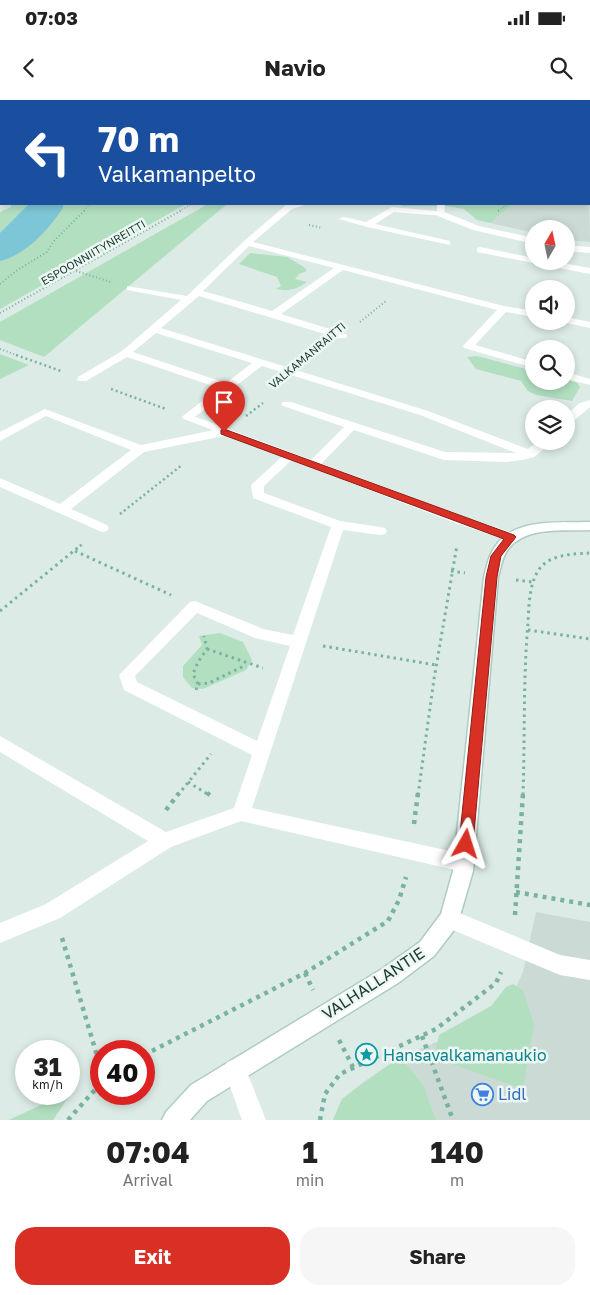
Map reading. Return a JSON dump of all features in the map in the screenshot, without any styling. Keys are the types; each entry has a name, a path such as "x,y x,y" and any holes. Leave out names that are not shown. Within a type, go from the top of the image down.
{"street":[{"path":"82,379 126,353 193,296 247,243 289,207 299,205"},
{"path":"382,205 392,209 441,214 476,228 525,239"},
{"path":"441,205 441,214"},
{"path":"368,225 392,209"},
{"path":"343,219 447,243"},
{"path":"247,243 340,268 504,309 525,312"},
{"path":"575,248 590,250"},
{"path":"480,250 525,259"},
{"path":"273,315 340,268"},
{"path":"575,269 590,271"},
{"path":"130,288 193,296 273,315 342,336"},
{"path":"504,309 468,346 525,362"},
{"path":"575,322 590,325"},
{"path":"155,329 424,413 530,454"},
{"path":"126,353 228,387"},
{"path":"260,362 188,417 463,521 511,537 530,530 590,526"},
{"path":"575,378 590,382"},
{"path":"575,414 584,405 590,403"},
{"path":"287,404 444,456 507,458 530,454 535,450"},
{"path":"0,437 45,412 140,449"},
{"path":"313,465 352,425"},
{"path":"62,509 140,449 224,432"},
{"path":"290,456 257,485 258,495 338,525 380,531"},
{"path":"0,482 102,528"},
{"path":"241,813 338,525"},
{"name":"VALHALLANTIE","path":"174,1120 198,1093 390,976 427,950 450,919 464,863 491,577 496,556 511,537"},
{"path":"262,752 130,686 127,675 200,608 260,634 299,642"},
{"path":"0,743 156,836"},
{"path":"0,933 54,911 156,836 241,813 464,863"},
{"path":"450,919 560,964 590,970"},
{"path":"235,1070 254,1120"}],"path":[{"path":"0,284 16,271 47,252 53,242 89,205"},
{"name":"ESPOONNIITYNREITTI","path":"0,314 190,205"},
{"path":"476,228 507,205"},
{"path":"76,270 130,288"},
{"name":"VALKAMANRAITTI","path":"342,336 408,284"},
{"name":"VALKAMANRAITTI","path":"224,432 300,375"},
{"path":"0,611 186,462"},
{"path":"155,1049 305,973 388,921 397,908 403,891 410,851 436,665 451,571 457,548 456,539 453,534 463,521"},
{"path":"74,551 200,608 207,649 192,674 198,684"},
{"path":"320,1120 325,1094 340,1074 436,1029 496,983 513,946 532,582 537,571 548,560 572,554 590,553"},
{"path":"528,630 590,639"},
{"path":"299,642 436,665"},
{"path":"207,649 228,655 247,664 288,674"},
{"path":"198,684 209,683 247,664"},
{"path":"186,714 198,684"},
{"path":"156,836 227,734"},
{"path":"516,892 590,905"},
{"path":"54,911 92,1040"},
{"path":"422,1036 453,1120"},
{"path":"68,1120 90,1096"}],"shaded area":[{"path":"512,205 589,205 590,242 575,241 575,220 525,220 525,231 490,223"},
{"path":"536,912 590,922 590,1120 333,1120 342,1099 362,1083 400,1057 461,1032 511,997 523,972"}],"green space":[{"path":"11,205 184,205 0,309 0,212 11,207"},
{"path":"206,205 226,205 44,357 0,340 0,322"},
{"path":"512,205 490,223 477,220 464,209 447,206 402,206"},
{"path":"250,253 287,257 304,267 307,271 299,274 295,279 307,282 293,289 276,289 281,286 277,277 239,264"},
{"path":"0,354 29,365 0,379"},
{"path":"477,356 525,369 525,387 521,381 476,369 467,357"},
{"path":"575,382 580,387 573,400 536,395 528,391 575,390"},
{"path":"220,633 243,642 252,660 246,670 203,689 192,688 183,677 183,666 202,645 199,636"},
{"path":"513,984 523,990 534,1024 523,1089 441,1060 436,1049 439,1035 491,1006 506,987"},
{"path":"400,1057 423,1085 436,1120 333,1120 342,1099"},
{"path":"41,1105 63,1105 53,1120 9,1120"}],"waterway":[{"path":"0,250 12,242 46,208 46,205"}],"place":[{"name":"Hansavalkamanaukio","path":"367,1055"},
{"name":"Lidl","path":"482,1094"}],"route":[{"path":"224,432 511,537 496,556 491,577 466,844"}]}
